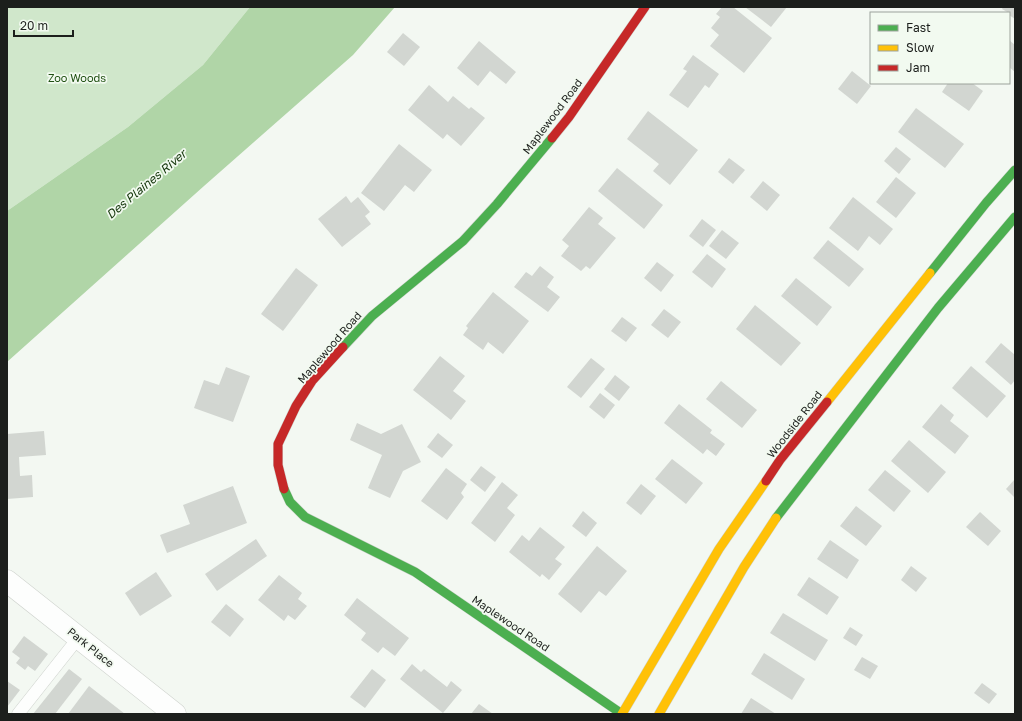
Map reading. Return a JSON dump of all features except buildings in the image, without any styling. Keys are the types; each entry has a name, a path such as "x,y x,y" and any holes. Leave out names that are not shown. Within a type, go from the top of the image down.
{"street":[{"name":"Maplewood Road","path":"622,714 415,572 305,517 290,502 282,484 278,465 278,444 296,406 312,381 372,316 463,241 497,204 569,117 645,7"},
{"name":"Woodside Road","path":"622,714 719,549 780,460 934,266 1015,170"},
{"path":"659,714 744,567 780,511 938,308 1015,217"},
{"name":"Park Place","path":"7,581 175,714"}],"lane":[{"path":"18,714 79,637"}],"green space":[{"name":"Zoo Woods","path":"7,7 250,7 203,65 128,127 7,211"}],"water":[{"name":"Des Plaines River","path":"250,7 395,7 353,55 7,362 7,211 128,127 203,65"}],"traffic: fast":[{"path":"343,347 372,316 463,241 497,204 552,138"},
{"path":"930,273 986,203 1015,170"},
{"path":"776,518 938,308 1015,217"},
{"path":"284,489 290,502 305,517 415,572 622,714"}],"traffic: slow":[{"path":"827,402 930,273"},
{"path":"622,714 719,549 766,481"},
{"path":"659,714 744,567 776,518"}],"traffic: jam":[{"path":"552,138 569,117 645,7"},
{"path":"284,489 278,465 278,444 296,406 312,381 343,347"},
{"path":"766,481 780,460 827,402"}]}
